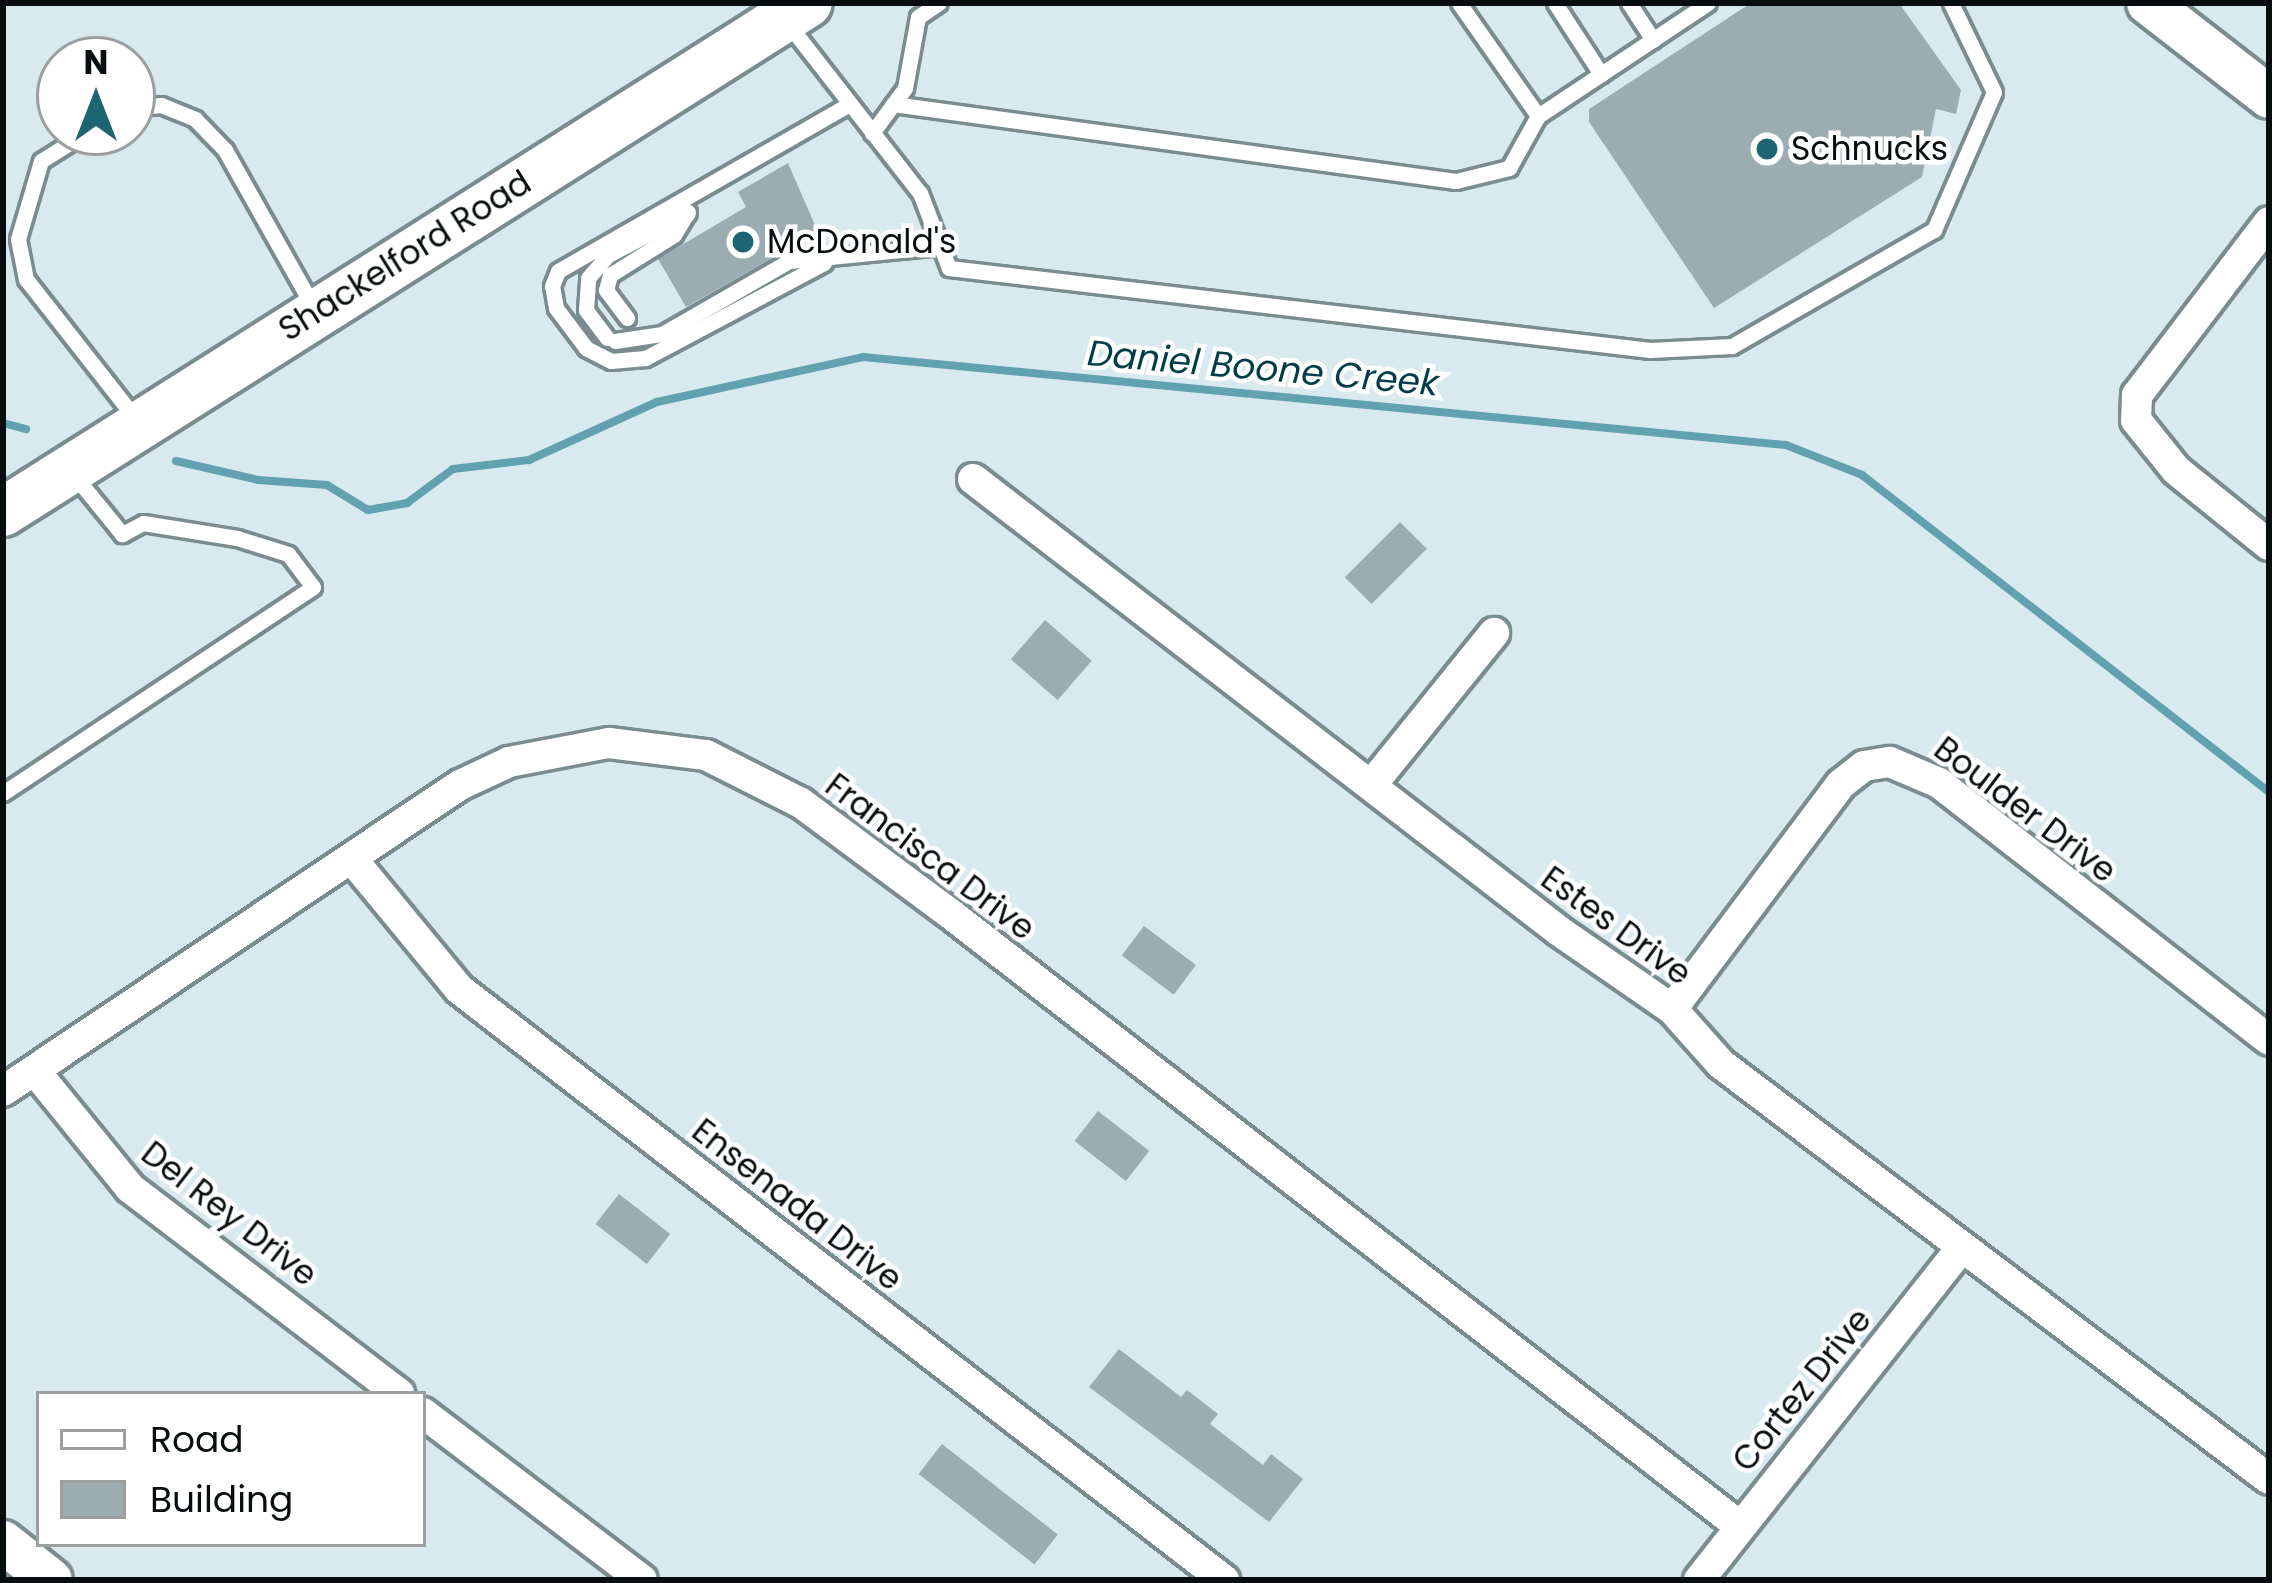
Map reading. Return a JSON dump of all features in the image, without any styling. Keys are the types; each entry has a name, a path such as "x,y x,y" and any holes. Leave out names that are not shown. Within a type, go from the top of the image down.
{"main road":[{"name":"Shackelford Road","path":"3,512 789,8"}],"street":[{"path":"2150,4 2269,97"},
{"path":"2269,222 2137,395 2136,420 2176,470 2269,545"},
{"name":"Estes Drive","path":"973,479 1559,932 1672,1009 1721,1064 2269,1479"},
{"path":"1372,783 1494,633"},
{"name":"Francisca Drive","path":"3,1091 460,784 560,750 655,746 752,774 948,912 1737,1524"},
{"name":"Boulder Drive","path":"1672,1009 1841,784 1864,766 1890,762 1940,783 2269,1040"},
{"name":"Ensenada Drive","path":"352,860 459,989 1224,1580"},
{"name":"Del Rey Drive","path":"35,1071 130,1188 395,1391"},
{"name":"Cortez Drive","path":"1699,1580 1737,1524 1798,1459 1962,1247"},
{"path":"426,1415 643,1580"},
{"path":"3,1542 51,1580"}],"lane":[{"path":"872,133 905,88 918,17 939,3"},
{"path":"1459,3 1538,116"},
{"path":"1555,3 1601,74"},
{"path":"1629,3 1653,40"},
{"path":"893,104 1456,181 1509,168 1538,116 1708,3"},
{"path":"789,8 850,104 920,194 949,268 1650,350 1732,346 1934,230 1994,92 1952,3"},
{"path":"824,263 645,358 611,361 586,348 556,308 558,271 850,104"},
{"path":"156,106 195,119 225,150 316,312"},
{"path":"49,156 41,161 18,238 36,293 140,424"},
{"path":"662,334 631,321 606,290 610,275 674,236 694,192"},
{"path":"688,213 608,255 588,278 586,310 611,340 662,334 790,261 824,263 941,246"},
{"path":"3,793 313,587 288,554 237,538 143,523 122,534 70,470"}],"building":[{"name":"Schnucks","path":"1751,3 1899,3 1961,90 1956,114 1936,109 1922,177 1714,308 1589,122 1589,109"},
{"name":"McDonald's","path":"788,163 818,232 686,307 658,259 746,207 738,192"},
{"path":"1400,522 1427,549 1372,604 1345,577"},
{"path":"1045,620 1092,661 1058,700 1011,659"},
{"path":"1144,926 1196,965 1174,995 1122,956"},
{"path":"1098,1111 1149,1151 1126,1181 1075,1141"},
{"path":"619,1194 670,1234 647,1264 596,1224"},
{"path":"1119,1349 1181,1397 1187,1390 1218,1414 1210,1424 1263,1465 1271,1454 1303,1479 1269,1522 1089,1387"},
{"path":"942,1444 1058,1535 1034,1564 919,1474"}],"waterway":[{"name":"Daniel Boone Creek","path":"176,461 258,480 327,485 368,510 407,503 453,469 529,460 657,402 863,357 1786,445 1862,475 2269,792"},
{"name":"Daniel Boone Creek","path":"3,423 26,429"}],"place":[{"name":"Schnucks","path":"1767,149"},
{"name":"McDonald's","path":"743,242"}]}
